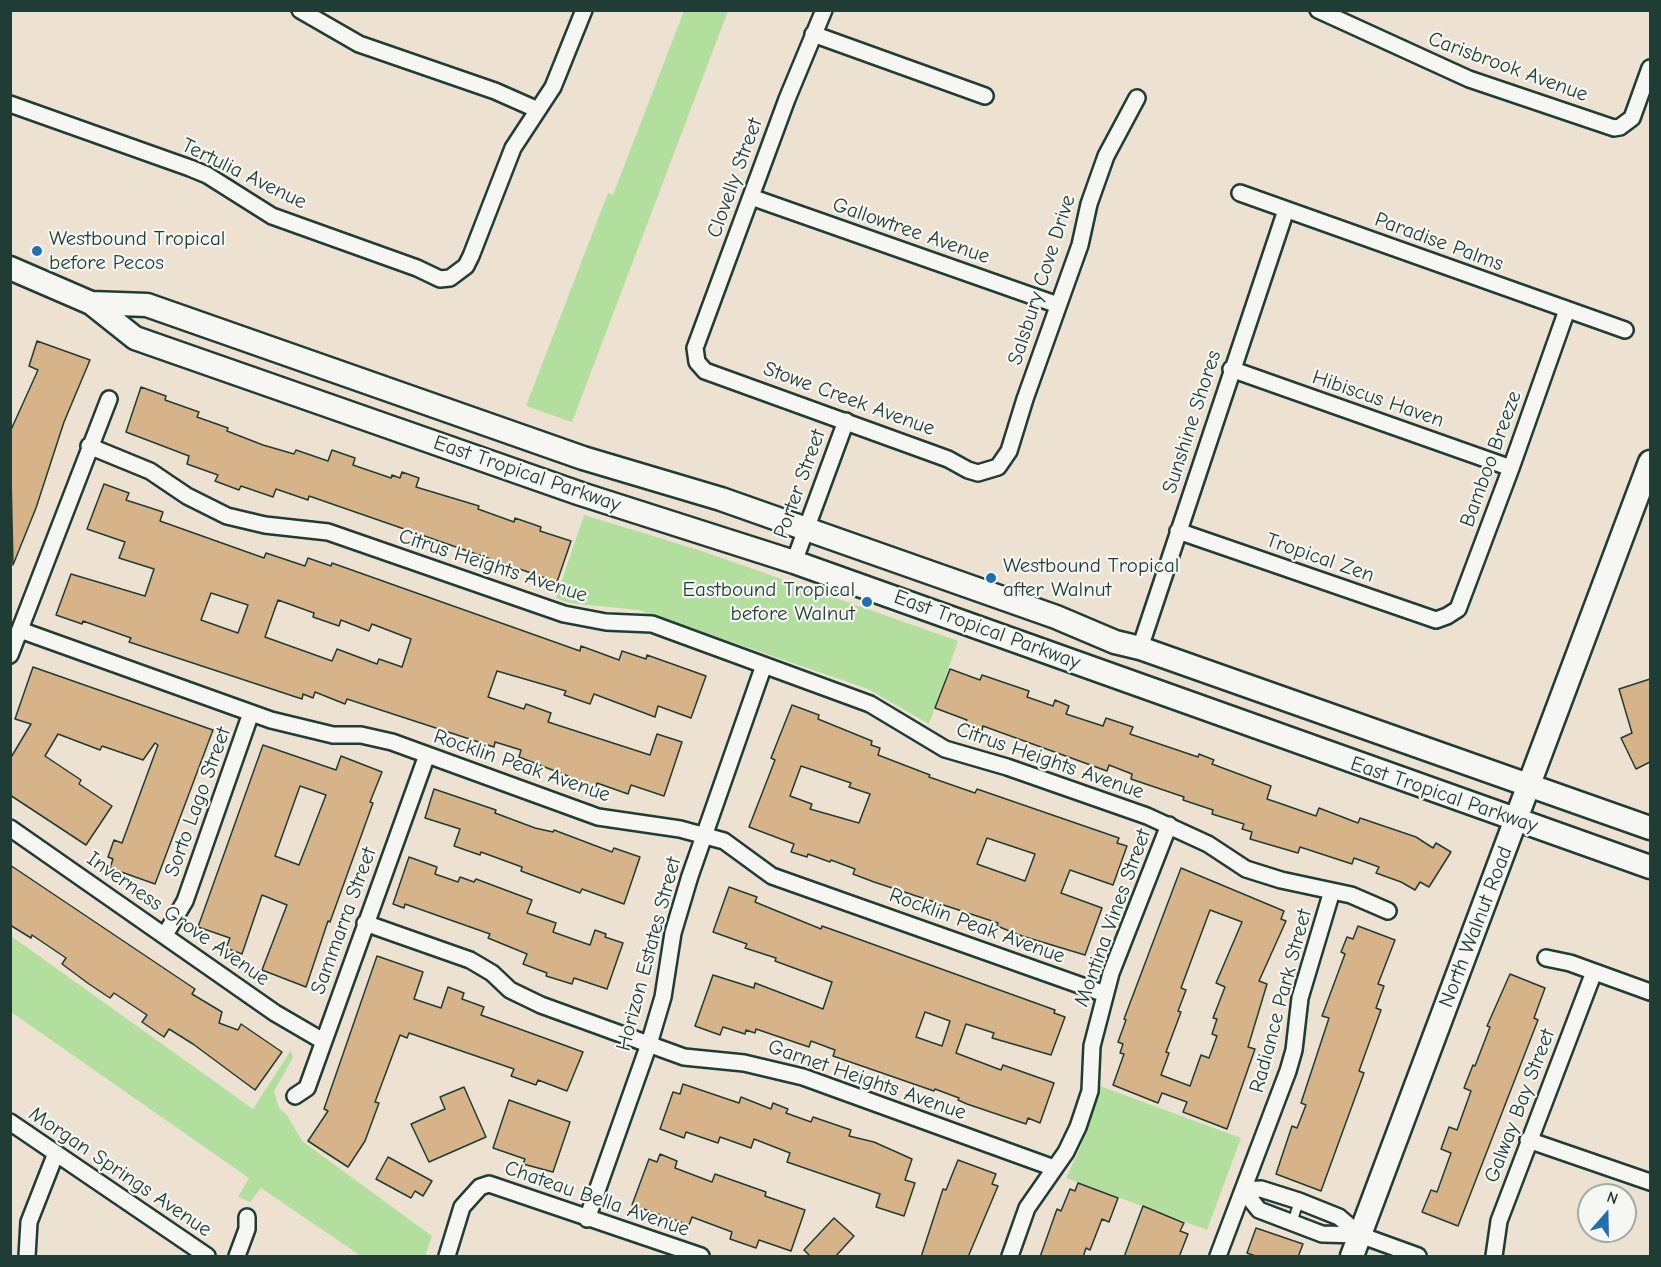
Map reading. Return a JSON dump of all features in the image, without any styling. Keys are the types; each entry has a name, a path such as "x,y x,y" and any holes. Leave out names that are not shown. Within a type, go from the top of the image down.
{"main road":[{"name":"East Tropical Parkway","path":"10,268 92,303 135,338 581,494 794,562 1515,821 1650,867"},
{"name":"East Tropical Parkway","path":"92,303 147,305 583,458 689,488 1056,618 1115,642 1140,648 1650,828"},
{"name":"North Walnut Road","path":"1352,1257 1650,462"}],"street":[{"path":"300,10 359,44 495,91 538,111 553,87 584,10"},
{"name":"Clovelly Street","path":"697,362 694,348 824,10"},
{"name":"Carisbrook Avenue","path":"1318,10 1469,79 1540,101 1607,126 1620,127 1632,118 1650,68"},
{"path":"813,34 985,96"},
{"name":"Salsbury Cove Drive","path":"987,471 998,467 1009,451 1080,244 1089,204 1106,156 1137,98"},
{"name":"Tertulia Avenue","path":"10,104 207,175 272,216 417,268 440,279 457,275 471,256 513,148 538,111"},
{"name":"Paradise Palms","path":"1240,193 1625,330"},
{"name":"Gallowtree Avenue","path":"751,198 1058,305"},
{"name":"Sunshine Shores","path":"1140,648 1231,369 1286,210"},
{"name":"Bamboo Breeze","path":"1447,616 1458,609 1567,310"},
{"name":"Stowe Creek Avenue","path":"697,362 705,371 948,459 968,470 978,473 987,471"},
{"name":"Hibiscus Haven","path":"1231,369 1511,468"},
{"path":"10,655 109,399"},
{"name":"Porter Street","path":"794,562 846,421"},
{"name":"Citrus Heights Avenue","path":"89,446 150,471 187,496 227,516 265,525 328,532 564,614 606,622 652,624 870,704 945,749 1083,792 1169,825 1208,844 1246,869 1281,880 1351,895 1388,911"},
{"name":"Tropical Zen","path":"1178,531 1436,620 1447,616"},
{"name":"Rocklin Peak Avenue","path":"20,630 298,728 333,735 362,735 427,755 598,817 666,826 724,842 772,876 1105,994"},
{"name":"Horizon Estates Street","path":"587,1219 663,998 673,933 703,836 764,665"},
{"name":"Sorto Lago Street","path":"165,935 185,901 251,713"},
{"name":"Sammarra Street","path":"295,1096 307,1088 427,755"},
{"name":"Montina Vines Street","path":"1010,1257 1027,1208 1078,1127 1090,1091 1092,1046 1105,994 1169,825"},
{"name":"Inverness Grove Avenue","path":"10,828 275,1013 323,1041"},
{"name":"Radiance Park Street","path":"1218,1257 1294,1050 1300,998 1332,891"},
{"name":"Garnet Heights Avenue","path":"365,923 470,960 492,973 510,990 541,1005 684,1057 744,1063 803,1077 1054,1168"},
{"path":"1546,958 1650,992"},
{"name":"Galway Bay Street","path":"1494,1257 1498,1221 1594,972"},
{"name":"Morgan Springs Avenue","path":"10,1122 207,1257"},
{"path":"1528,1140 1650,1182"},
{"path":"27,1257 29,1222 56,1153"},
{"name":"Chateau Bella Avenue","path":"447,1257 462,1207 480,1187 498,1185 587,1219 701,1257"},
{"path":"1244,1190 1261,1189 1299,1201 1340,1217 1360,1234 1418,1257"},
{"path":"1244,1190 1259,1210 1322,1234 1360,1234"},
{"path":"237,1257 247,1229 247,1217"}],"lane":[{"path":"1292,1222 1299,1201"}],"green space":[{"path":"684,11 728,11 572,422 526,406 608,193 613,195"},
{"path":"584,515 699,550 958,641 929,724 868,689 639,610 569,603 556,598"},
{"path":"11,936 253,1109 291,1050 293,1058 274,1091 279,1108 287,1115 302,1141 432,1236 425,1256 361,1256 261,1188 250,1202 238,1197 249,1178 11,1012"},
{"path":"1100,1086 1241,1138 1207,1230 1066,1178 1081,1146"}],"building":[{"path":"37,341 90,360 64,422 36,508 13,565 10,432 38,370 29,366"},
{"path":"141,387 166,396 165,400 199,412 197,417 228,428 227,431 263,445 294,454 296,450 328,461 332,450 355,458 353,465 391,478 392,475 400,478 402,472 419,478 416,487 479,506 478,509 514,522 515,518 541,527 540,531 571,541 557,582 309,496 308,500 276,489 273,497 241,486 239,490 215,481 218,475 187,464 189,456 126,432"},
{"path":"104,484 129,493 126,500 163,512 160,521 264,558 266,553 305,566 308,558 331,566 332,563 580,651 581,646 619,660 622,651 646,659 647,655 706,676 691,718 658,706 655,717 594,694 590,704 564,695 566,691 497,671 488,697 524,709 526,704 551,713 548,722 650,755 657,734 682,742 664,796 631,785 628,794 597,783 596,787 519,757 521,750 495,742 494,747 347,699 345,704 315,692 313,698 303,694 302,699 129,642 131,638 83,621 82,624 56,615 71,574 145,596 154,569 119,558 125,542 87,529","holes":["211,593 248,605 238,633 201,620","278,600 314,613 313,617 339,626 341,620 369,631 372,624 411,639 402,667 379,659 377,664 337,649 332,661 265,637"]},
{"path":"33,667 213,730 155,884 110,868 113,859 108,857 114,840 122,843 158,745 155,743 143,760 102,746 100,750 58,734 45,756 81,780 79,784 112,806 86,845 10,795 10,759 31,724 15,719"},
{"path":"950,669 980,680 982,675 1029,691 1027,697 1053,706 1055,700 1069,706 1066,714 1103,726 1106,718 1133,727 1130,734 1198,757 1199,754 1214,760 1212,764 1271,786 1267,799 1316,816 1319,808 1358,823 1360,818 1416,837 1433,848 1436,843 1451,852 1429,887 1420,882 1415,890 1376,873 1379,867 1354,858 1352,864 1300,847 1298,853 1250,839 1252,832 1242,829 1244,824 1212,814 1213,810 1183,800 1184,797 1131,779 1132,774 1109,765 1107,771 983,726 982,730 965,724 967,720 935,708"},
{"path":"1650,679 1650,762 1636,769 1621,738 1632,733 1619,689"},
{"path":"792,705 819,715 818,719 872,741 871,745 880,748 878,755 930,775 929,777 975,793 977,789 1119,838 1117,843 1127,846 1113,885 1070,870 1061,893 1102,908 1085,955 1022,936 997,926 998,923 874,882 853,874 855,869 831,860 830,862 808,854 807,857 791,852 794,844 749,827 775,760 771,758","holes":["801,766 851,783 849,787 870,794 859,823 810,809 812,804 790,796","987,838 1035,854 1025,881 977,864"]},
{"path":"263,745 336,770 341,756 382,772 370,802 373,803 330,922 328,921 306,987 262,970 287,905 262,895 242,954 226,948 230,938 198,927","holes":["300,786 326,795 299,865 275,856"]},
{"path":"434,789 496,810 495,813 535,828 553,832 554,830 612,852 614,848 640,857 624,904 582,889 580,893 521,871 522,867 481,852 480,855 454,846 460,829 425,818"},
{"path":"409,857 437,867 435,874 458,882 460,877 474,882 476,879 532,900 527,913 556,923 553,932 590,945 595,930 606,934 605,937 623,943 607,989 574,978 572,984 546,976 547,973 523,964 527,954 488,938 490,934 405,904 404,908 393,904"},
{"path":"10,865 195,989 192,994 222,1012 219,1023 238,1030 241,1024 282,1052 255,1090 169,1029 164,1037 142,1022 147,1015 114,993 110,998 62,964 66,958 32,935 31,938 10,925"},
{"path":"1181,868 1284,911 1281,919 1286,921 1259,981 1267,984 1248,1047 1255,1049 1227,1129 1183,1112 1187,1102 1162,1093 1158,1103 1113,1085 1124,1054 1120,1053 1123,1044 1118,1042 1126,1020 1124,1019","holes":["1210,910 1242,922 1216,983 1225,987 1213,1018 1217,1019 1212,1034 1217,1036 1209,1058 1201,1055 1190,1086 1161,1075 1169,1053 1166,1052 1181,1012 1178,1011 1186,990 1181,988"]},
{"path":"729,887 757,897 755,902 821,929 822,926 1055,1010 1054,1013 1065,1017 1051,1055 992,1038 994,1033 966,1024 956,1053 1001,1070 1003,1065 1054,1083 1040,1123 1028,1118 1026,1124 967,1104 958,1100 959,1098 935,1089 934,1091 833,1056 835,1050 811,1041 809,1047 756,1029 755,1033 746,1030 745,1034 723,1027 720,1035 695,1026 713,975 754,988 755,983 823,1009 832,982 775,961 776,958 745,948 747,944 713,932","holes":["925,1012 950,1021 942,1046 916,1037"]},
{"path":"1358,926 1395,940 1378,984 1384,986 1376,1008 1381,1010 1359,1071 1364,1073 1321,1191 1276,1174 1292,1126 1297,1128 1306,1105 1301,1103 1329,1018 1322,1016 1345,954 1341,952 1347,937 1353,939"},
{"path":"377,956 423,972 414,999 441,1008 448,987 464,993 462,999 484,1007 481,1015 583,1052 567,1091 538,1080 536,1085 511,1076 514,1069 409,1033 407,1038 400,1035 375,1102 379,1103 365,1141 348,1167 308,1141 328,1111 324,1109"},
{"path":"1510,974 1545,988 1534,1018 1538,1020 1458,1226 1422,1212 1431,1190 1437,1192 1451,1153 1441,1149 1449,1127 1457,1130 1471,1091 1464,1088 1473,1065 1475,1066 1490,1027 1487,1026"},
{"path":"683,1084 739,1103 741,1097 771,1109 773,1103 788,1109 786,1113 811,1122 813,1117 851,1130 849,1136 874,1142 912,1159 905,1180 915,1183 904,1216 876,1207 880,1194 787,1162 790,1153 754,1139 751,1148 720,1137 718,1143 686,1132 684,1138 660,1129 673,1092 680,1094"},
{"path":"464,1087 486,1137 429,1162 411,1124 445,1109 440,1097"},
{"path":"509,1100 570,1122 553,1172 523,1164 525,1159 493,1148"},
{"path":"660,1154 677,1161 675,1168 712,1182 715,1174 766,1192 765,1196 805,1210 791,1251 759,1240 756,1248 730,1239 732,1232 692,1217 689,1225 632,1205 649,1159 657,1162"},
{"path":"388,1157 432,1181 423,1196 415,1191 411,1198 376,1179"},
{"path":"958,1160 996,1174 992,1184 998,1186 968,1257 921,1257 943,1189 946,1190"},
{"path":"1078,1183 1118,1198 1109,1222 1102,1219 1090,1250 1086,1248 1083,1257 1040,1257 1057,1209 1061,1211 1070,1189 1075,1191"},
{"path":"1143,1206 1184,1223 1180,1231 1188,1234 1179,1257 1124,1257"},
{"path":"834,1218 854,1236 835,1257 811,1257 804,1250"},
{"path":"1256,1228 1303,1244 1298,1257 1258,1257 1247,1253"}],"place":[{"name":"Westbound Tropical before Pecos","path":"37,251"},
{"name":"Westbound Tropical after Walnut","path":"991,578"},
{"name":"Eastbound Tropical before Walnut","path":"867,602"}]}
